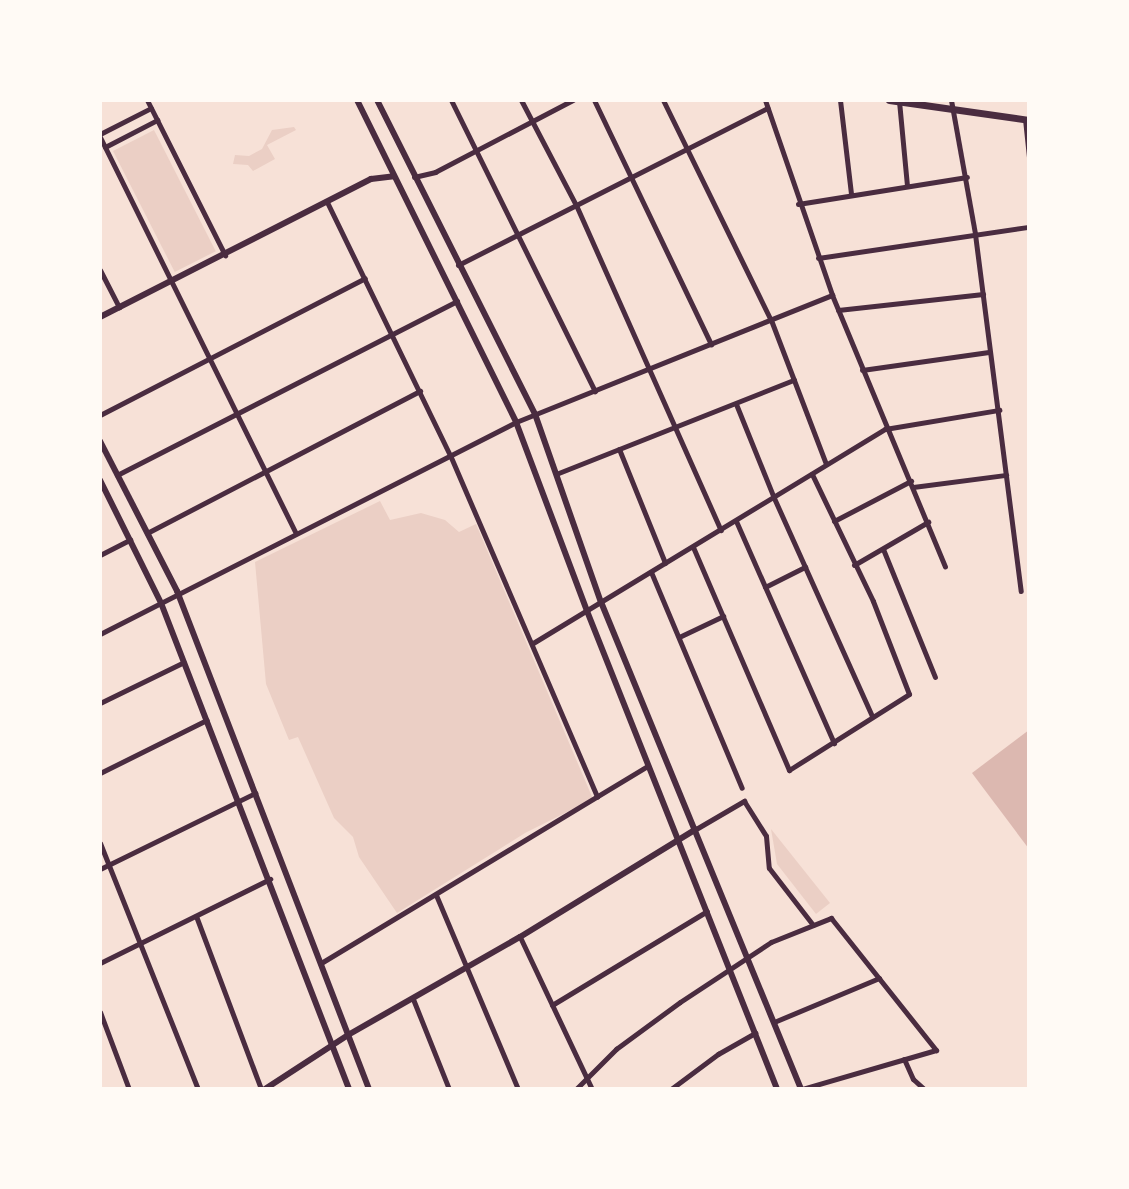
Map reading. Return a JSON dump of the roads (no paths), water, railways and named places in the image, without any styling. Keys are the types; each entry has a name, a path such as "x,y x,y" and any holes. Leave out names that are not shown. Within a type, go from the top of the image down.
{"main road":[{"path":"889,100 1027,119"}],"street":[{"path":"147,100 225,255"},
{"path":"357,100 516,422 587,611 777,1089"},
{"path":"377,100 535,414 601,602 696,829 747,957 802,1089 936,1050 831,918 771,942 747,957 642,1030 586,1076 576,1089"},
{"path":"451,100 595,391"},
{"path":"521,100 576,205 721,530"},
{"path":"414,177 435,172 573,100"},
{"path":"594,100 711,344"},
{"path":"663,100 771,320 826,464"},
{"path":"765,100 798,204 832,295 885,429 912,484 945,566"},
{"path":"840,100 851,194"},
{"path":"951,100 967,177 1021,591"},
{"path":"899,101 907,186"},
{"path":"151,108 100,136 296,533"},
{"path":"458,265 767,108"},
{"path":"1027,119 1029,158"},
{"path":"105,147 157,120"},
{"path":"100,317 371,179 394,176"},
{"path":"798,204 967,177"},
{"path":"327,202 450,455 597,797"},
{"path":"420,228 429,228 435,220"},
{"path":"818,258 1029,227"},
{"path":"100,270 119,307"},
{"path":"100,415 365,278"},
{"path":"838,310 983,294"},
{"path":"100,634 161,603 177,591 516,422 832,295"},
{"path":"117,475 457,301"},
{"path":"862,370 989,352"},
{"path":"556,474 794,380"},
{"path":"147,533 420,391"},
{"path":"736,404 774,498 872,716"},
{"path":"533,643 885,429 999,410"},
{"path":"100,441 177,591 369,1089"},
{"path":"619,449 665,563"},
{"path":"693,547 789,770 909,694 873,601 812,474"},
{"path":"834,521 912,484 1006,475"},
{"path":"101,482 161,603 349,1089"},
{"path":"736,521 834,743"},
{"path":"854,565 928,522"},
{"path":"100,555 130,540"},
{"path":"883,549 935,677"},
{"path":"765,587 805,567"},
{"path":"651,572 742,788"},
{"path":"1019,574 1029,581"},
{"path":"679,637 723,616"},
{"path":"100,703 184,662"},
{"path":"100,773 207,720"},
{"path":"321,963 648,766"},
{"path":"100,869 255,793"},
{"path":"196,916 263,1089 348,1035 520,937 744,801 766,836 769,868 813,925"},
{"path":"100,843 198,1089"},
{"path":"100,963 139,941 270,879"},
{"path":"436,895 518,1089"},
{"path":"552,1005 707,911"},
{"path":"520,937 592,1089"},
{"path":"774,1022 879,978"},
{"path":"413,999 449,1089"},
{"path":"100,1012 129,1089"},
{"path":"671,1089 718,1054 755,1033"},
{"path":"904,1059 913,1079 924,1089"}]}
